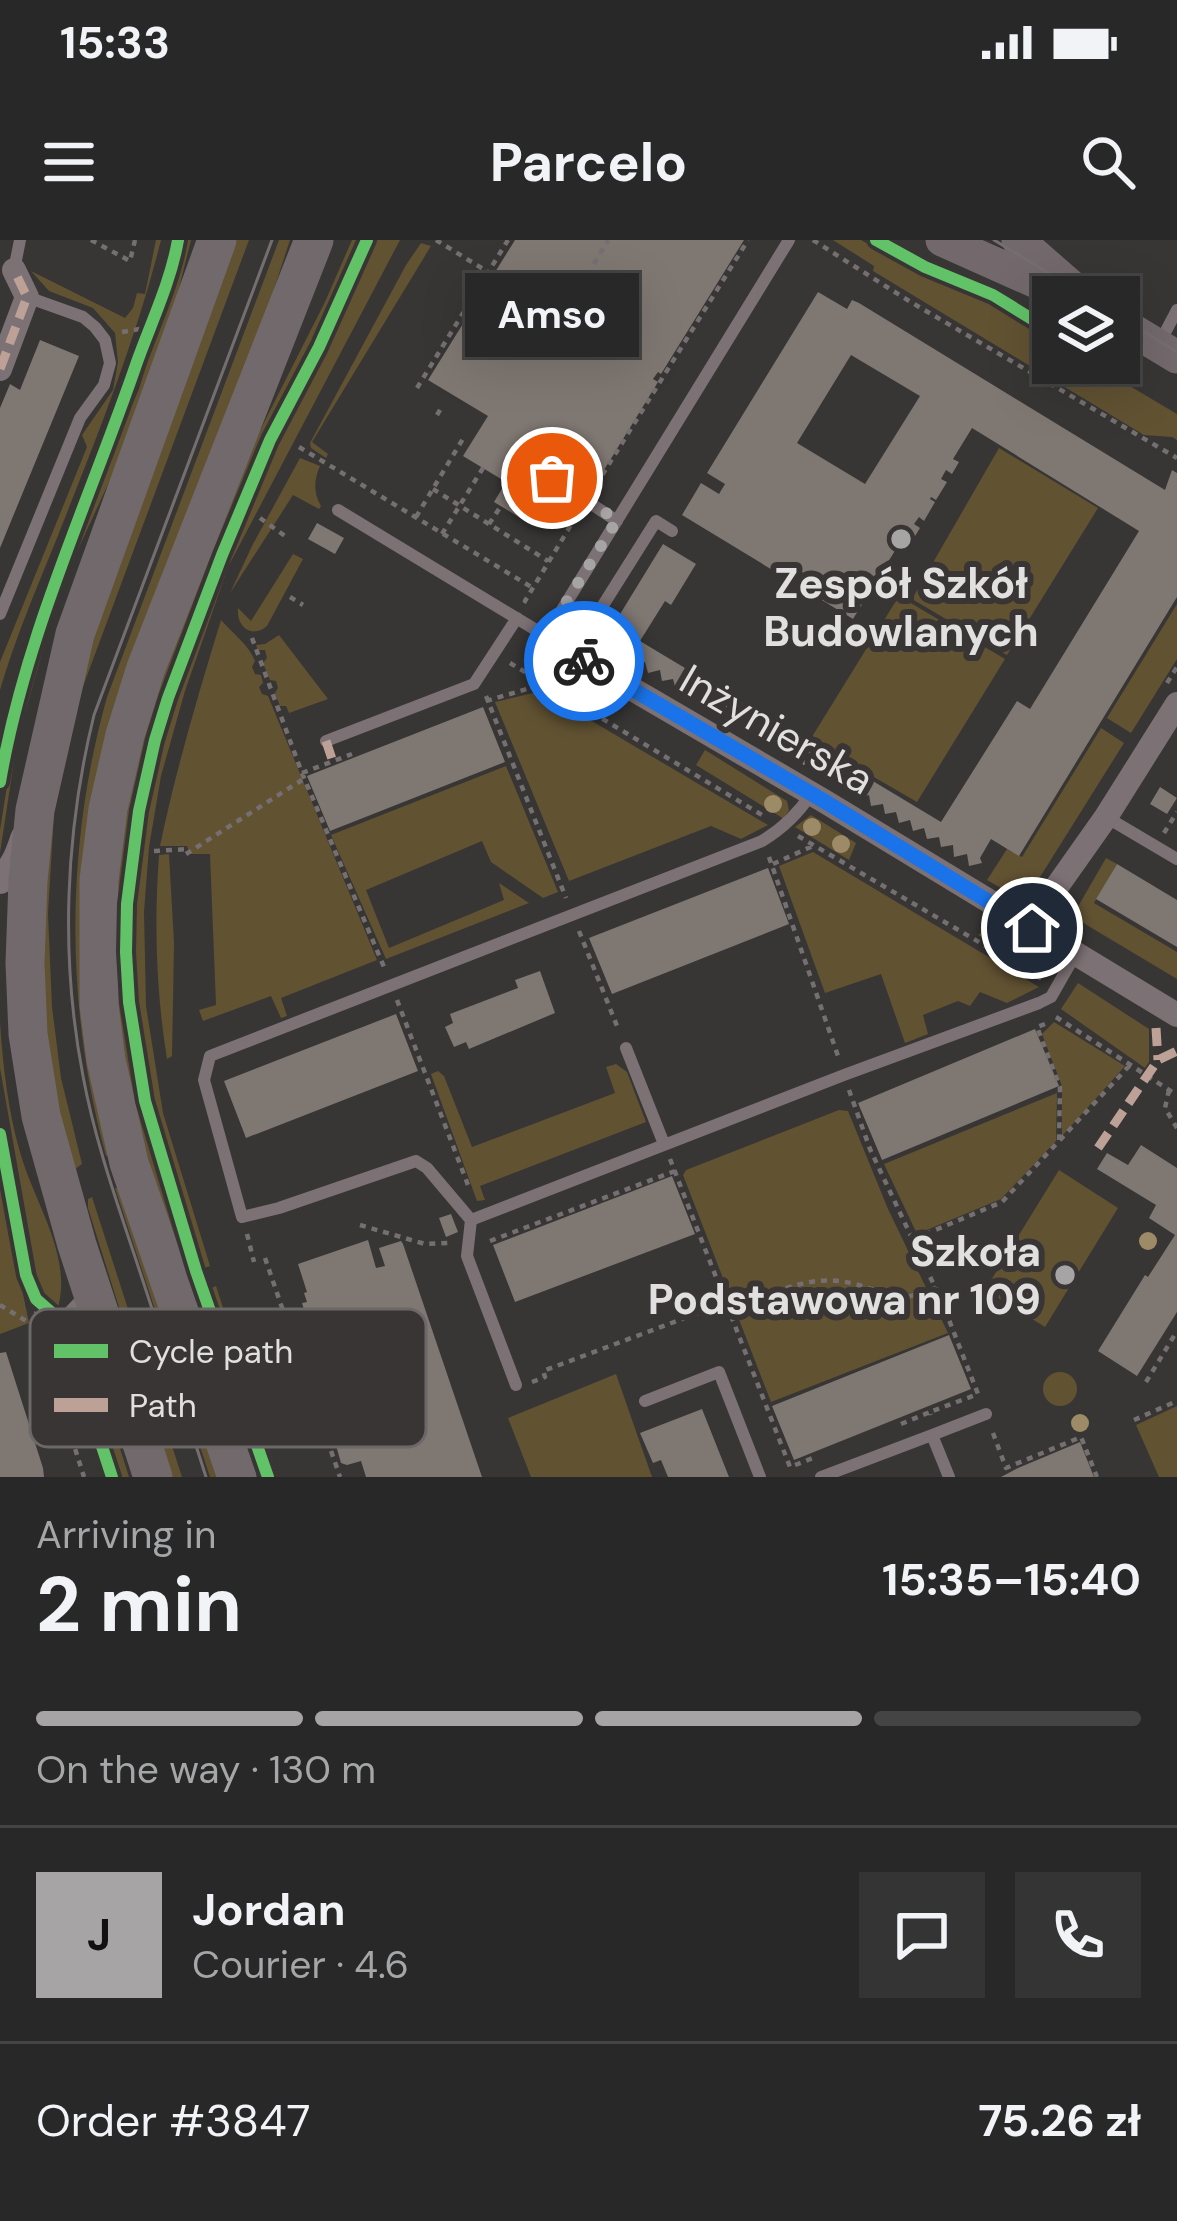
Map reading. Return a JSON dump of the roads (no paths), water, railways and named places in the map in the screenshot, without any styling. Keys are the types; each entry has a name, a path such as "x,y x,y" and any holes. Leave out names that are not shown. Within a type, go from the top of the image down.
{"main road":[{"path":"178,1309 116,1112 100,1005 99,880 108,809 146,668 314,240"},
{"path":"941,240 1032,280"},
{"path":"1018,240 1060,276"},
{"path":"98,1309 41,1117 12,951 34,810 75,634 216,241"},
{"path":"1140,335 1168,352"},
{"path":"143,1447 153,1477"},
{"path":"226,1447 236,1477"}],"street":[{"path":"0,369 27,297 14,270"},
{"name":"Inżynierska","path":"551,627 573,654 1177,1016"},
{"path":"1032,928 1177,704"},
{"path":"0,879 20,856 34,810"}],"lane":[{"path":"14,270 20,240"},
{"path":"551,627 789,240"},
{"path":"0,614 80,418 104,385 110,363 105,340 95,326 27,297"},
{"path":"1168,352 1177,310"},
{"path":"552,478 617,520"},
{"name":"Inżynierska","path":"338,510 517,618 551,627"},
{"path":"573,654 656,520 672,531"},
{"path":"326,741 474,684 517,618"},
{"path":"516,1385 467,1256 471,1220 416,1161 242,1217 204,1080 210,1056 762,842 783,827 812,794"},
{"path":"1106,817 1177,859"},
{"path":"471,1220 1051,997 1075,955"},
{"path":"626,1048 664,1144"},
{"path":"73,1309 91,1289"},
{"path":"644,1401 718,1372 760,1477"},
{"path":"821,1477 986,1414"},
{"path":"936,1434 949,1477"},
{"path":"102,1447 112,1477"}],"tram line":[{"path":"152,1309 99,1143 76,1031 69,895 77,804 94,715 272,240"},
{"path":"994,240 1053,276"},
{"path":"1140,329 1177,352"},
{"path":"196,1447 206,1477"}],"place":[{"name":"Amso","path":"552,478"},
{"name":"Zespół Szkół Budowlanych","path":"901,539"},
{"name":"Szkoła Podstawowa nr 109","path":"1065,1275"}]}
